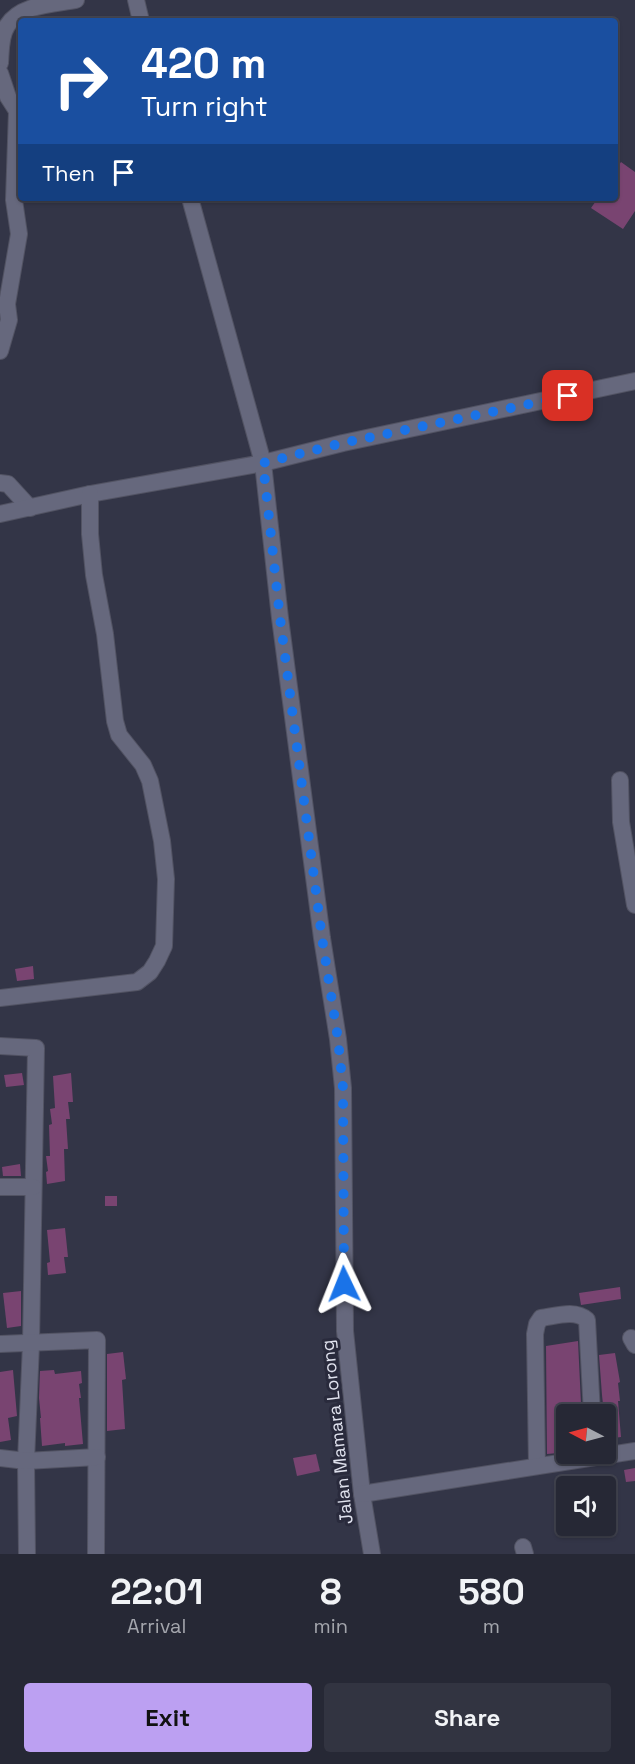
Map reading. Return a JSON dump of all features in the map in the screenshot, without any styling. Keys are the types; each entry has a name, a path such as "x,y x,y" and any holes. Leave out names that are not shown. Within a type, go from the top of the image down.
{"street":[{"path":"0,63 6,27 16,15 28,10 76,0"},
{"path":"136,0 140,18"},
{"path":"0,73 8,97 17,111 14,200 20,234 7,304 9,320 0,351"},
{"name":"Jalan Mamara Lorong","path":"191,201 263,463 280,618 343,1088 345,1331 362,1494 372,1554"},
{"path":"0,514 90,494 263,463 343,443 635,381"},
{"path":"0,483 8,484 30,508"},
{"path":"0,998 137,982 150,972 164,946 166,879 162,841 150,781 143,765 119,735 115,720 105,634 94,575 90,534 90,494"},
{"path":"620,780 621,822 635,905"},
{"path":"0,1046 36,1048 26,1461 27,1554"},
{"path":"0,1187 33,1187"},
{"path":"537,1466 535,1334 541,1318 578,1314 587,1320 591,1404"},
{"path":"0,1344 97,1340 96,1554"},
{"path":"616,1453 635,1451"},
{"path":"0,1458 26,1461 97,1457"},
{"path":"362,1494 556,1462"}],"building":[{"path":"621,162 635,172 635,211 623,229 591,208 596,201 618,201 618,166"},
{"path":"33,966 34,979 17,981 15,969"},
{"path":"22,1073 24,1085 6,1087 4,1075"},
{"path":"71,1073 73,1102 68,1102 70,1119 66,1119 68,1149 64,1149 65,1181 47,1184 46,1156 50,1156 49,1125 52,1124 50,1109 55,1108 53,1076"},
{"path":"20,1164 21,1176 3,1176 2,1167"},
{"path":"105,1196 117,1196 117,1206 105,1206"},
{"path":"65,1228 68,1257 64,1257 66,1273 48,1275 47,1263 50,1262 47,1230"},
{"path":"620,1287 621,1299 581,1305 579,1293"},
{"path":"21,1291 21,1326 7,1328 3,1293"},
{"path":"578,1341 581,1404 556,1404 556,1453 547,1454 546,1346"},
{"path":"123,1352 126,1379 122,1380 125,1429 107,1431 107,1354"},
{"path":"615,1353 620,1382 618,1383 620,1401 618,1401 621,1437 616,1438 616,1404 603,1404 599,1355"},
{"path":"13,1370 17,1416 8,1418 11,1440 0,1442 0,1372"},
{"path":"54,1370 55,1374 81,1371 82,1383 79,1384 81,1398 79,1398 83,1444 65,1446 65,1443 42,1446 40,1371"},
{"path":"316,1454 320,1471 297,1476 293,1458"},
{"path":"635,1468 635,1481 626,1482 624,1470"}],"route":[{"path":"344,1284 343,1088 280,618 263,463 343,443 568,396"}]}
